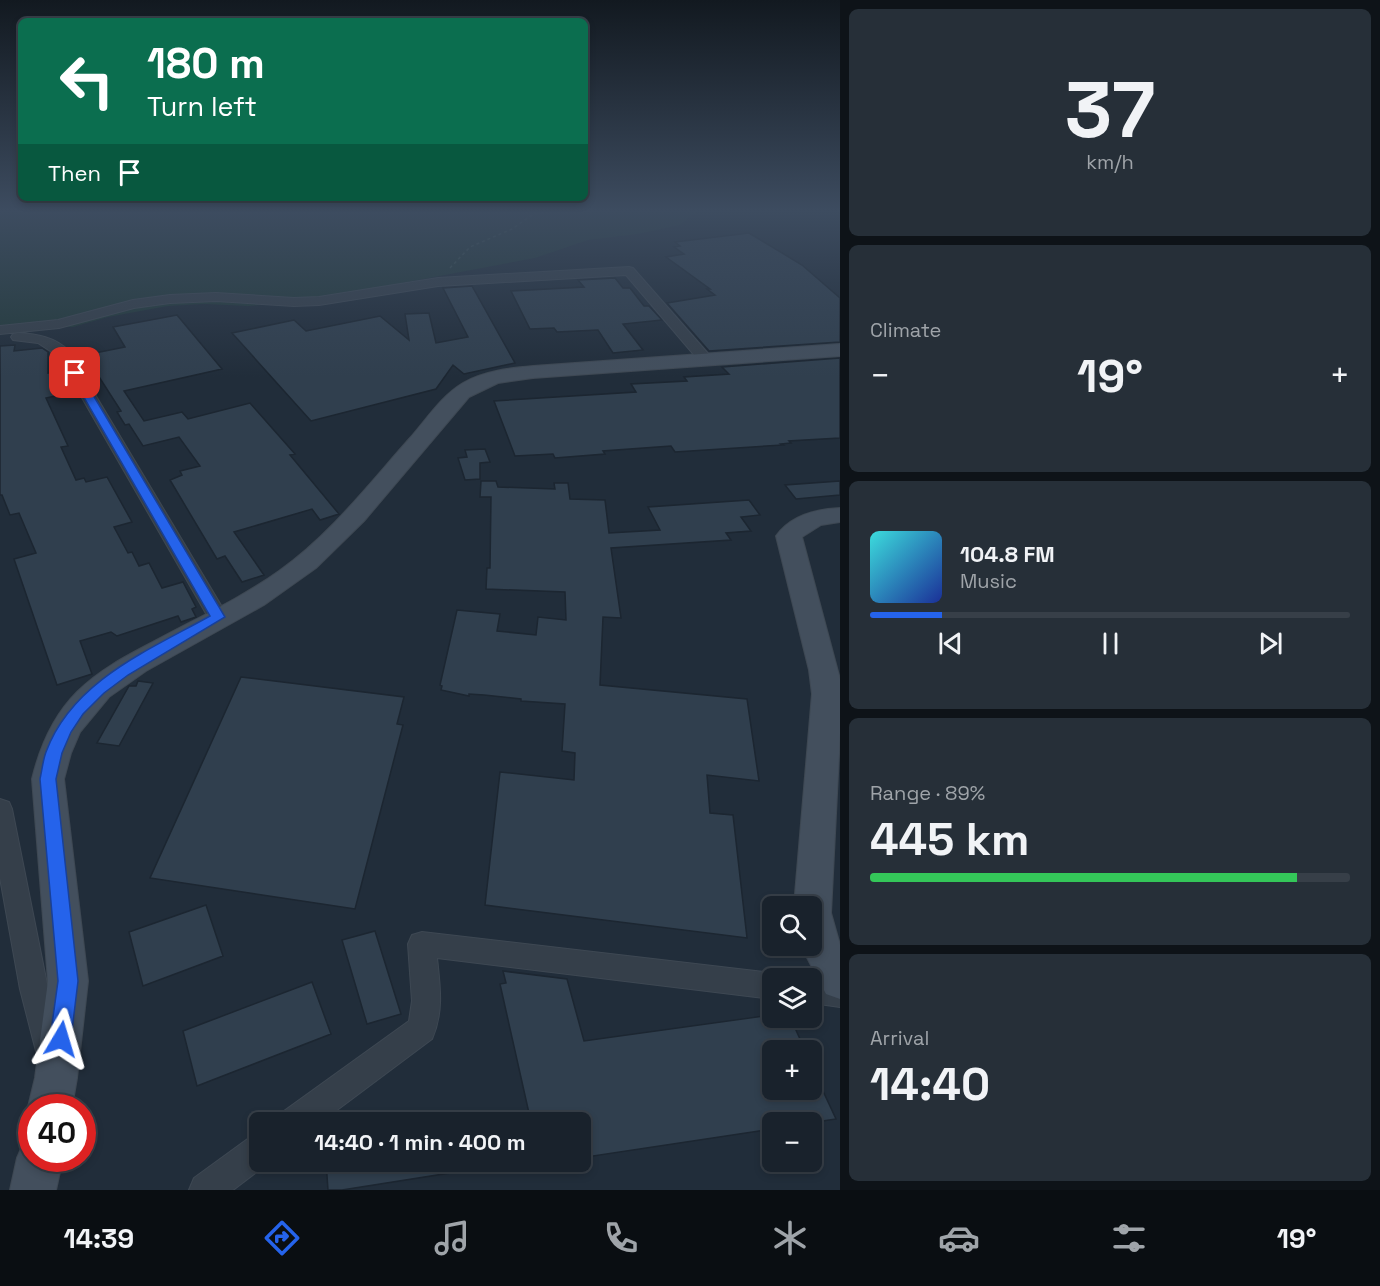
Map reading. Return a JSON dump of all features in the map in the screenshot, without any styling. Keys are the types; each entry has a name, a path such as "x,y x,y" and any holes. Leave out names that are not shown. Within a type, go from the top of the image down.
{"street":[{"path":"0,330 59,324 133,304 170,299 216,297 294,302 319,301 451,282 629,271 706,360"},
{"path":"0,337 38,338 56,345 64,354 218,617"},
{"path":"53,1092 68,981 48,779 54,753 64,730 78,710 99,690 123,672 218,617 261,596 307,563 338,535 468,389 515,374 840,350"},
{"path":"840,515 810,519 796,528 789,536 824,670 827,694 812,913 820,946 840,981"},
{"path":"0,809 53,1092"},
{"path":"308,1112 404,1045 422,1029 427,1001 422,944 762,985"},
{"path":"822,991 840,994"},
{"path":"207,1190 249,1158"},
{"path":"33,1190 37,1172"}],"path":[{"path":"450,267 446,270 451,282"}],"green space":[{"path":"0,267 490,267 323,298 288,298 248,306 204,304 168,306 108,317 73,327 0,328"}],"building":[{"path":"679,267 804,267 840,298 840,342 709,351 667,303 715,295 707,289 710,289"},
{"path":"615,278 623,288 630,288 644,306 649,306 662,320 623,324 643,350 613,353 598,330 557,332 554,328 530,329 511,291 584,287 578,280"},
{"path":"472,286 515,363 464,374 453,365 436,389 311,421 232,333 294,320 306,331 380,316 409,340 405,314 429,313 436,343 468,337 443,288"},
{"path":"177,315 222,369 124,391 144,421 182,412 188,419 250,403 295,454 290,455 339,514 320,520 312,509 234,532 264,575 242,582 225,556 217,559 170,480 182,475 180,471 200,466 179,437 143,446 129,424 125,425 117,412 121,411 85,355 125,347 113,327"},
{"path":"15,345 14,351 42,348 48,352 48,373 62,370 74,392 46,398 68,446 61,447 76,480 84,478 86,482 107,477 132,522 114,527 128,553 132,552 139,566 149,563 162,588 183,582 196,607 192,609 196,617 181,622 178,616 117,636 111,632 80,641 92,674 57,685 14,559 36,553 19,513 10,515 0,495 0,346"},
{"path":"840,358 840,438 789,441 791,443 781,444 783,445 675,452 671,446 603,451 605,454 555,458 553,454 515,456 494,401 636,392 631,384 687,381 684,377 729,374 722,367"},
{"path":"485,449 490,462 480,463 480,479 465,480 458,458 467,457 465,450"},
{"path":"481,481 496,481 498,487 555,489 554,483 568,483 570,499 605,500 609,533 660,530 648,507 749,500 760,515 741,517 751,531 726,533 731,540 611,548 621,618 603,617 600,685 747,699 759,781 707,775 710,813 733,815 747,938 485,905 500,772 574,780 575,753 562,751 565,704 521,701 521,699 484,695 469,694 469,696 441,690 440,685 457,610 500,614 497,631 536,635 538,617 566,620 565,592 486,589 487,568 490,568 491,497 480,497"},
{"path":"840,481 840,495 796,499 785,485"},
{"path":"241,677 404,697 397,724 403,725 355,909 150,878"},
{"path":"138,681 153,683 119,746 97,743 129,686 136,686"},
{"path":"206,905 223,956 143,986 129,932"},
{"path":"375,931 401,1014 367,1024 342,940"},
{"path":"503,971 567,979 584,1041 762,1016 762,1028 795,1028 800,1040 762,1040 762,1100 822,1100 822,1089 836,1119 822,1121 822,1112 762,1112 762,1131 591,1156 591,1112 529,1112 500,984 506,983"},
{"path":"312,982 331,1034 197,1086 183,1031"},
{"path":"327,1172 456,1172 342,1190 328,1190"}],"route":[{"path":"61,1039 68,981 48,779 54,753 64,730 78,710 99,690 123,672 218,617 75,373"}]}
